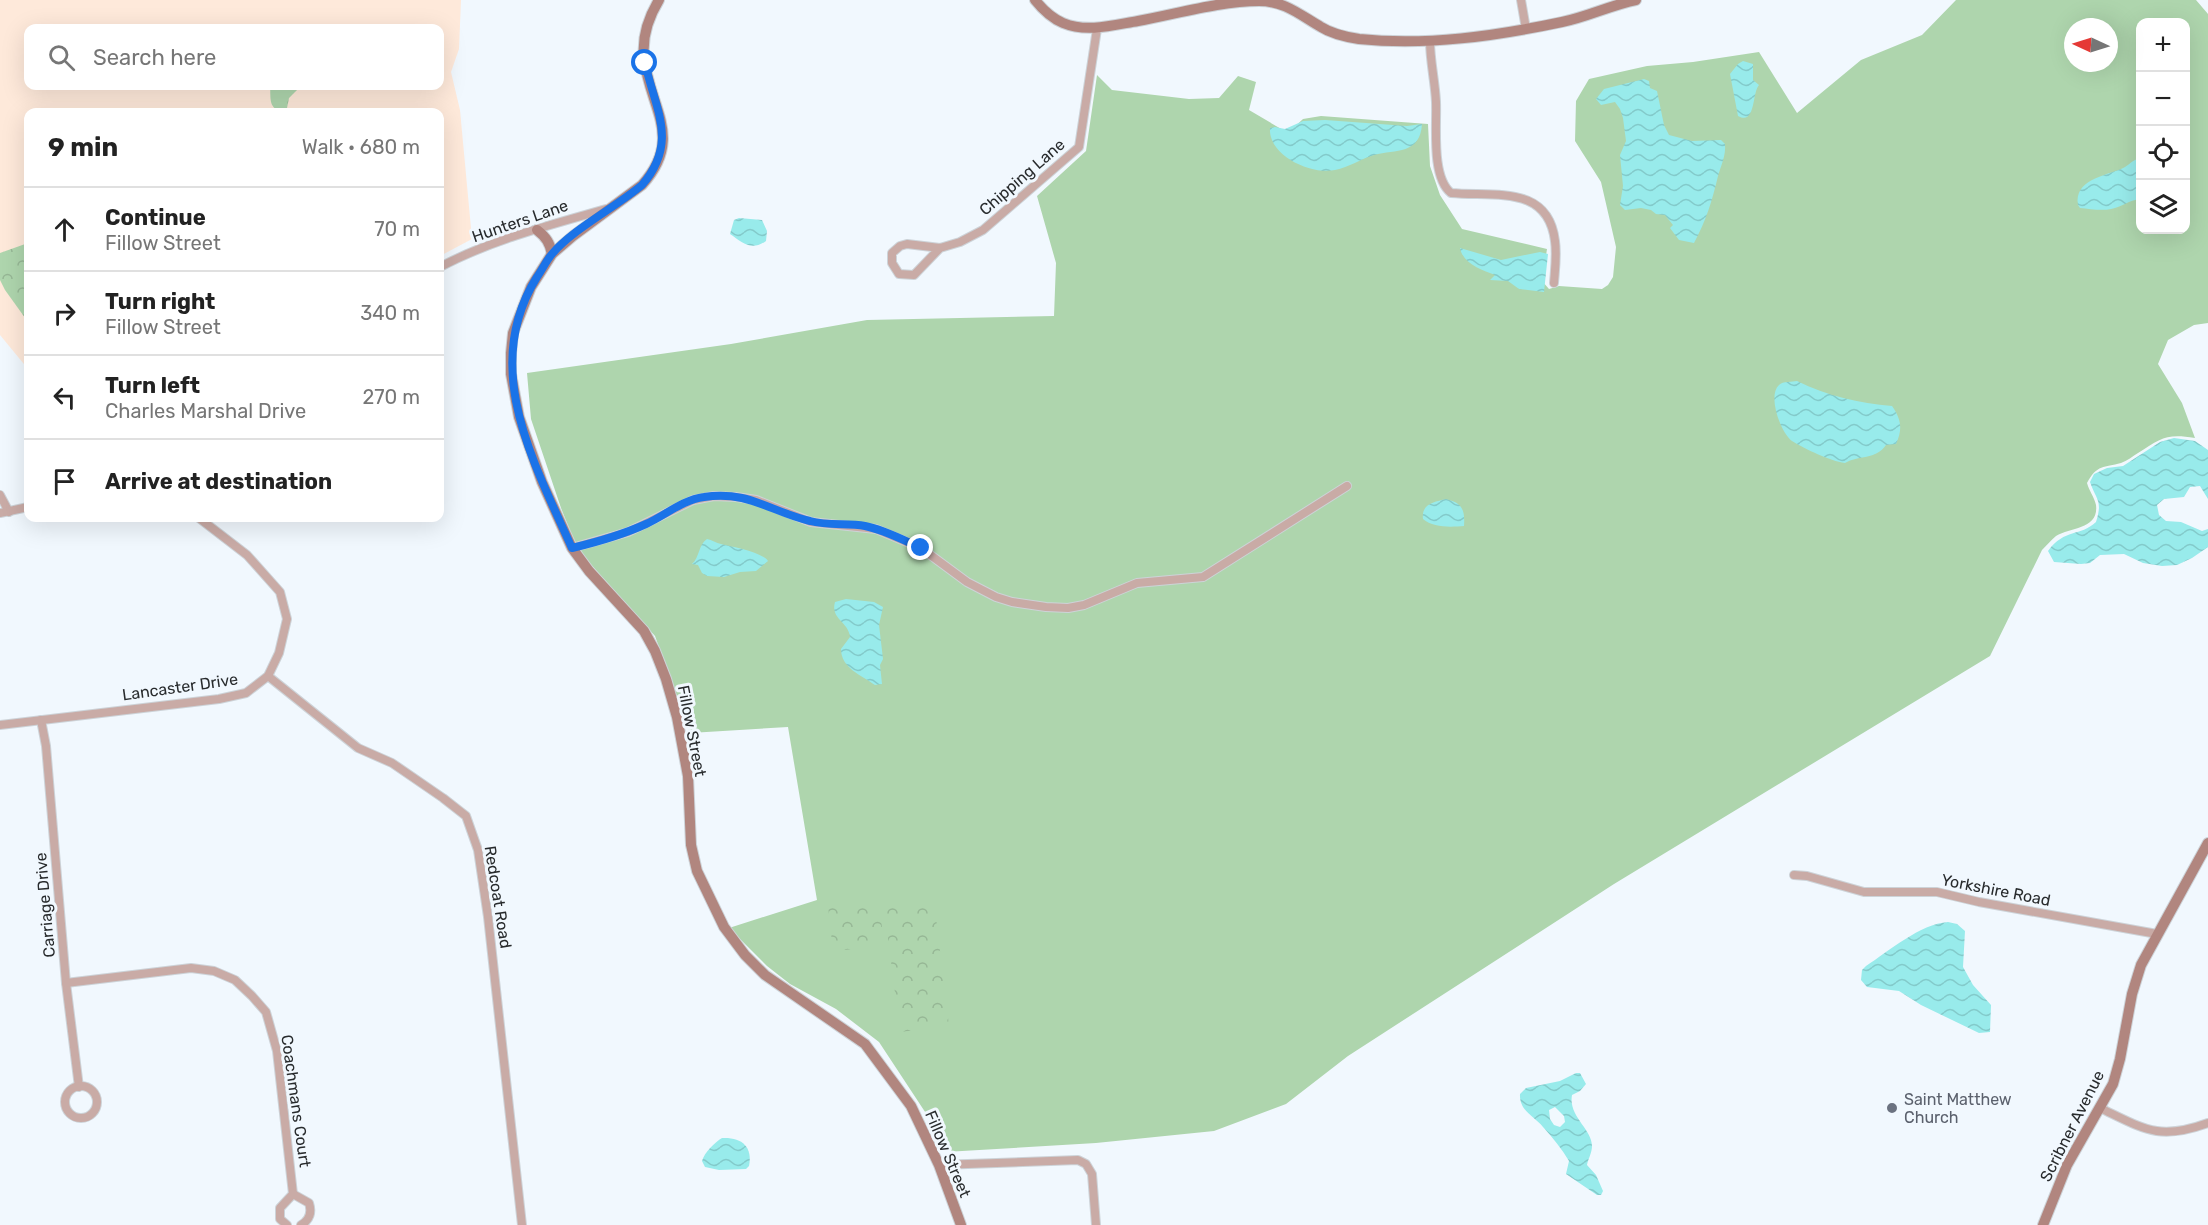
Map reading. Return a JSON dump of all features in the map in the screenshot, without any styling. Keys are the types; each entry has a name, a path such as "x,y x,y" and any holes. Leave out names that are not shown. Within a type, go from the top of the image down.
{"street":[{"name":"Fillow Street","path":"659,0 647,24 643,47 646,70 662,121 662,149 649,177 634,192 552,254 531,287 513,333 511,374 515,400 542,482 572,548 589,571 644,631 659,660 681,734 688,776 691,845 697,871 723,927 745,955 765,975 865,1044 911,1106 939,1165 961,1225"},
{"path":"1035,0 1044,11 1063,23 1097,29 1240,2 1260,1 1287,6 1338,35 1374,40 1474,37 1564,22 1636,0"},
{"path":"1521,0 1526,29"},
{"name":"Chipping Lane","path":"940,248 914,275 899,274 892,263 892,253 900,246 940,248 966,239 993,223 1079,147 1097,29"},
{"path":"1430,40 1436,104 1436,143 1443,184 1451,193 1510,196 1530,201 1543,210 1551,224 1555,240 1554,283"},
{"name":"Hunters Lane","path":"444,265 481,249 611,208"},
{"path":"537,230 546,236 552,254"},
{"path":"572,548 628,532 683,503 714,496 736,496 756,501 811,522 876,529 921,548 967,582 996,597 1012,602 1068,608 1083,605 1137,583 1203,577 1347,486"},
{"path":"0,495 4,513 24,508"},
{"path":"204,522 247,555 280,592 287,619 279,653 268,676"},
{"name":"Lancaster Drive","path":"0,724 219,699 246,693 268,676"},
{"name":"Redcoat Road","path":"268,676 358,748 392,763 466,816 477,850 488,917 522,1225"},
{"name":"Carriage Drive","path":"40,720 46,747 66,983 79,1087"},
{"name":"Scribner Avenue","path":"2043,1225 2071,1157 2100,1108 2116,1074 2141,965 2208,843"},
{"name":"Yorkshire Road","path":"1794,875 1807,876 1863,892 1937,892 2157,934"},
{"name":"Coachmans Court","path":"66,983 191,968 214,971 235,980 266,1012 278,1051 293,1194"},
{"path":"2100,1108 2157,1132 2175,1132 2208,1123"},
{"path":"939,1165 1078,1160 1086,1164 1092,1174 1096,1225"},
{"path":"287,1225 280,1219 280,1208 293,1194 309,1203 311,1209 307,1222 301,1225"}],"shaded area":[{"path":"0,0 461,0 459,49 451,72 460,110 472,239 444,254 444,108 24,108 24,364 0,335"}],"green space":[{"path":"1956,0 2196,0 2208,14 2208,323 2194,325 2168,340 2158,364 2182,403 2195,438 2178,436 2165,438 2123,462 2101,468 2094,473 2087,483 2096,505 2093,519 2083,526 2056,536 2042,550 1990,656 1614,884 1348,1056 1286,1104 1214,1131 1096,1143 945,1152 933,1124 879,1042 836,1009 790,984 767,966 729,928 817,900 788,727 690,733 655,636 586,559 573,538 531,419 527,373 731,344 867,320 1054,316 1056,263 1037,196 1086,151 1097,75 1112,90 1189,99 1219,98 1238,76 1256,82 1249,110 1288,133 1303,119 1321,116 1428,124 1430,166 1440,195 1462,229 1547,249 1542,281 1549,289 1559,286 1602,289 1613,277 1616,247 1601,182 1575,141 1576,101 1589,79 1647,66 1759,52 1797,113 1861,60 1922,35"},
{"path":"270,90 297,90 289,98 287,108 275,108 270,98"},
{"path":"24,244 24,316 0,280 0,253"},
{"path":"879,900 884,946 833,951 828,906"},
{"path":"934,901 949,1026 900,1032 884,907"}],"water":[{"path":"1743,61 1753,64 1753,80 1759,85 1751,112 1744,118 1738,116 1730,74"},
{"path":"1644,79 1649,81 1650,88 1657,91 1664,125 1669,135 1692,141 1721,140 1725,144 1724,156 1711,202 1694,243 1679,240 1670,228 1673,225 1665,215 1641,208 1625,210 1620,205 1623,186 1620,155 1626,141 1623,118 1615,102 1601,105 1596,99 1604,89"},
{"path":"1325,120 1407,126 1422,124 1417,141 1406,149 1374,155 1345,167 1326,171 1293,161 1276,147 1271,138 1270,128 1285,129 1303,121"},
{"path":"2136,160 2136,200 2107,210 2080,208 2078,197 2085,184 2123,168"},
{"path":"739,218 762,220 767,231 766,241 751,246 730,234 734,220"},
{"path":"1460,248 1501,260 1540,252 1548,254 1544,292 1519,289 1508,281 1490,280 1495,275 1469,262"},
{"path":"1797,381 1843,398 1892,406 1900,424 1900,434 1896,444 1886,445 1877,453 1845,463 1832,460 1792,441 1780,423 1774,397 1779,385"},
{"path":"2174,438 2195,441 2208,450 2208,499 2200,486 2190,487 2184,497 2164,499 2157,505 2159,515 2166,521 2181,522 2202,531 2208,529 2208,547 2177,565 2162,566 2143,563 2124,554 2100,555 2090,563 2054,562 2048,551 2054,544 2096,522 2099,504 2090,482 2094,474 2107,468 2123,466 2160,442"},
{"path":"1446,499 1462,508 1464,526 1448,527 1423,519 1426,507"},
{"path":"707,539 754,552 768,561 756,571 740,572 724,577 707,576 702,573 698,565 692,564"},
{"path":"846,599 874,602 883,607 879,625 883,659 880,665 882,684 875,685 844,661 841,649 850,637 834,608 835,602"},
{"path":"1948,922 1957,924 1965,931 1963,967 1973,985 1991,1005 1990,1032 1979,1033 1921,1005 1899,991 1867,987 1861,980 1862,970 1866,966 1895,946 1927,928"},
{"path":"1580,1073 1586,1084 1572,1095 1572,1103 1573,1109 1591,1140 1592,1149 1587,1165 1596,1175 1603,1191 1601,1195 1597,1195 1566,1174 1569,1161 1550,1135 1528,1113 1520,1100 1520,1094 1526,1088 1560,1081","holes":["1555,1107 1564,1116 1565,1122 1560,1127 1554,1125 1550,1119 1549,1110"]},
{"path":"722,1138 735,1139 744,1144 750,1159 746,1169 719,1170 705,1167 702,1161 705,1155"}],"place":[{"name":"Saint Matthew Church","path":"1892,1108"}],"route":[{"path":"645,63 663,129 662,149 658,160 642,185 552,254 531,287 513,333 511,374 519,417 542,482 572,548 628,532 683,503 714,496 736,496 756,501 811,522 876,529 921,548"}]}
